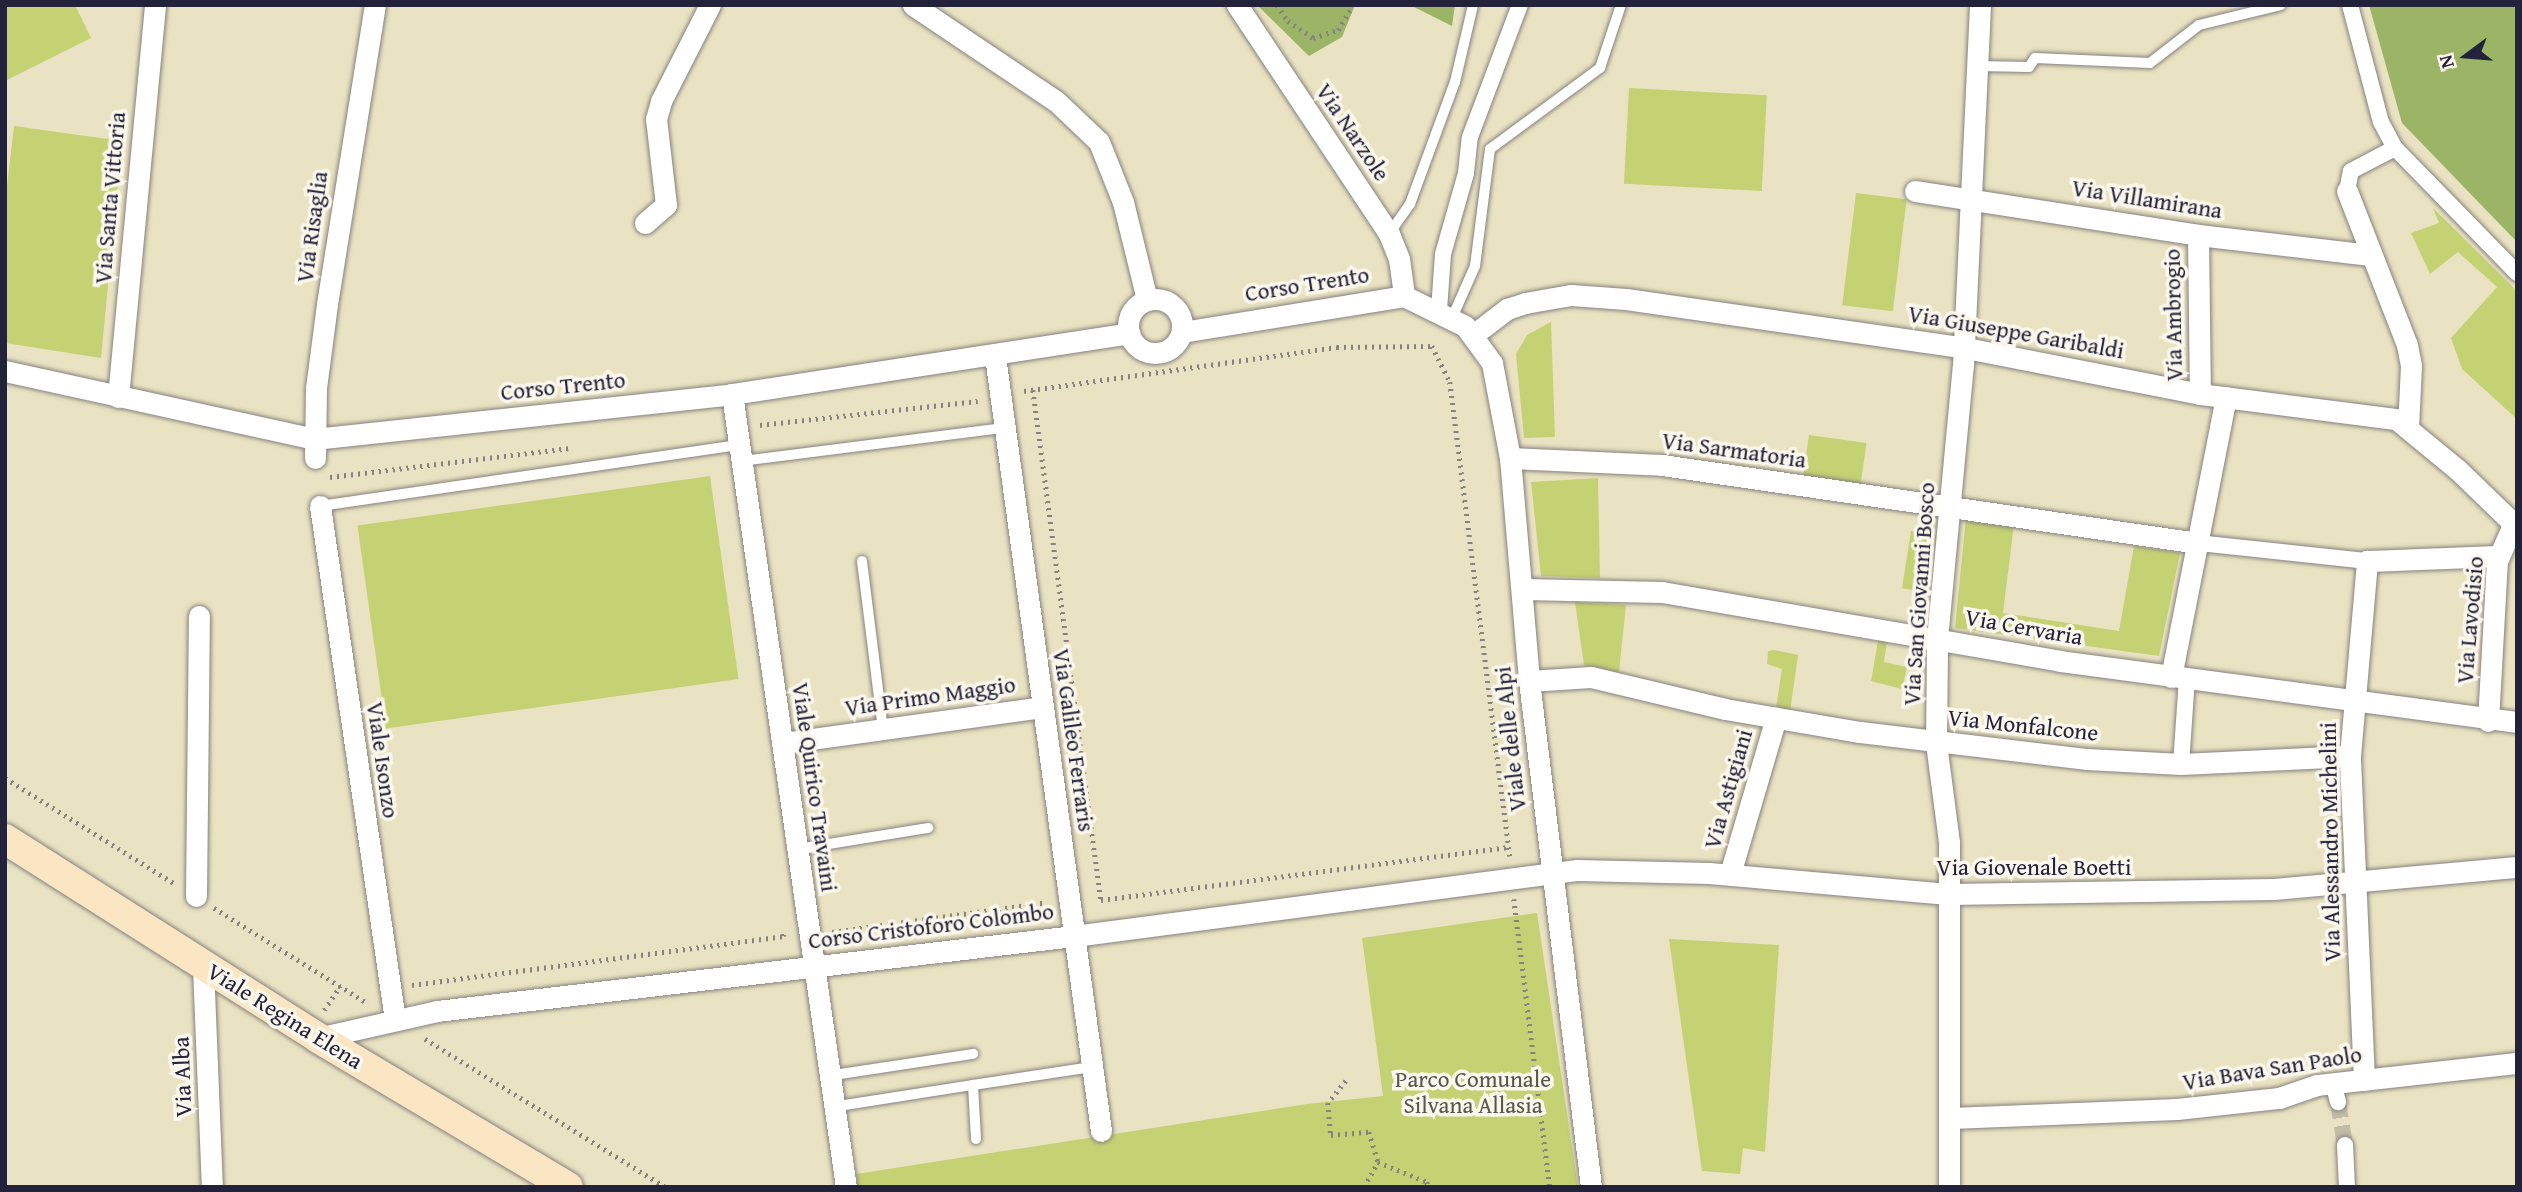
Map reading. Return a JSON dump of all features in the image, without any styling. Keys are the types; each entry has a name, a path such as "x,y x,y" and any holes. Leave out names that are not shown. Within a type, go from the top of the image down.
{"main road":[{"name":"Viale Regina Elena","path":"5,839 318,1038 568,1187"}],"street":[{"name":"Via Santa Vittoria","path":"118,397 155,5"},
{"name":"Via Risaglia","path":"315,458 327,304 376,5"},
{"path":"645,223 666,205 656,120 661,101 710,5"},
{"path":"913,5 1056,101 1099,142 1123,202 1147,300"},
{"name":"Via Narzole","path":"1237,5 1389,234 1399,259 1404,296"},
{"path":"1404,296 1446,314 1443,254 1466,173 1470,137 1520,5"},
{"name":"Via San Giovanni Bosco","path":"1950,1187 1949,842 1936,743 1937,639 1950,507 1961,348 1980,5"},
{"path":"2350,5 2381,122 2395,148 2517,273"},
{"path":"2395,148 2351,171 2347,191 2407,345 2408,428"},
{"name":"Via Villamirana","path":"1915,191 2199,235 2371,255"},
{"name":"Via Ambrogio","path":"2199,235 2200,394"},
{"name":"Via Giuseppe Garibaldi","path":"1473,335 1507,309 1571,295 1639,300 1961,348 2200,394 2396,419 2514,518"},
{"name":"Corso Trento","path":"1182,332 1404,296"},
{"path":"1147,300 1171,303 1181,316 1182,332 1172,347 1157,353 1140,348 1129,333 1134,309 1147,300"},
{"name":"Viale delle Alpi","path":"1446,314 1473,335 1497,378 1510,458 1529,681 1591,1187"},
{"name":"Corso Trento","path":"5,371 118,397 315,458 996,356 1129,333"},
{"name":"Via Galileo Ferraris","path":"996,356 1101,1131"},
{"name":"Viale Quirico Travaini","path":"732,394 798,849 811,966 846,1187"},
{"path":"2181,764 2179,678 2198,544 2226,397"},
{"name":"Via Sarmatoria","path":"1510,458 1662,465 2198,544"},
{"name":"Viale Isonzo","path":"320,506 395,1020"},
{"name":"Via Lavodisio","path":"2488,721 2499,556 2514,518"},
{"path":"2198,544 2367,561 2499,556"},
{"name":"Via Alessandro Michelini","path":"2364,1080 2350,756 2367,561"},
{"name":"Via Cervaria","path":"1523,589 1662,592 2179,678 2517,723"},
{"path":"196,896 199,616"},
{"name":"Via Monfalcone","path":"1529,681 1591,677 1776,718 1936,743 2181,764 2350,756"},
{"name":"Via Primo Maggio","path":"783,743 1043,707"},
{"name":"Via Astigiani","path":"1730,874 1776,718"},
{"name":"Via Giovenale Boetti","path":"1551,873 1730,874 1948,894 2155,893 2354,885 2517,867"},
{"name":"Corso Cristoforo Colombo","path":"318,1038 437,1011 1074,936 1551,873"},
{"name":"Via Alba","path":"203,966 212,1187"},
{"name":"Via Bava San Paolo","path":"1951,1118 2177,1109 2336,1093 2364,1080 2517,1063"},
{"path":"2345,1145 2347,1187"}],"lane":[{"path":"1389,234 1410,204 1455,82 1473,5"},
{"path":"1446,314 1475,266 1490,149 1600,68 1620,5"},
{"path":"1976,66 2029,67 2035,58 2150,63 2199,24 2281,5"},
{"path":"320,506 739,445 1005,428"},
{"path":"862,561 883,729"},
{"path":"798,849 928,828"},
{"path":"827,1076 973,1054"},
{"path":"832,1107 1092,1067"},
{"path":"973,1085 976,1139"}],"path":[{"path":"1277,5 1287,21 1313,38 1338,30 1353,5"},
{"path":"739,445 1001,399 1032,390 1337,347 1432,346 1450,382 1550,1187"},
{"path":"1032,390 1101,900 1509,846"},
{"path":"315,458 350,477 574,448"},
{"path":"5,778 666,1187"},
{"path":"358,998 390,988 783,936 791,918 823,913 825,928 835,934 1100,891"},
{"path":"1346,1081 1328,1103 1331,1135 1369,1132 1378,1162 1364,1187"},
{"path":"1378,1162 1427,1182 1428,1187"}],"green space":[{"path":"5,5 75,5 91,38 5,81"},
{"path":"1257,5 1355,5 1342,37 1309,56"},
{"path":"1410,5 1455,5 1452,26"},
{"path":"2369,5 2517,5 2517,242 2402,123"},
{"path":"1629,88 1767,95 1762,191 1624,184"},
{"path":"14,126 122,141 101,358 5,343 5,203"},
{"path":"1856,193 1907,199 1893,311 1842,305"},
{"path":"2433,208 2517,291 2517,419 2462,369 2451,338 2497,287 2458,252 2430,274 2411,233 2439,223"},
{"path":"1551,322 1555,437 1524,438 1516,354 1527,335"},
{"path":"1809,435 1866,443 1860,488 1803,480"},
{"path":"710,476 739,679 386,729 357,526"},
{"path":"1598,478 1600,578 1541,576 1531,482"},
{"path":"1966,518 2014,524 2003,613 2119,631 2134,546 2180,553 2159,656 1955,628"},
{"path":"1911,531 1937,535 1928,592 1902,588"},
{"path":"1575,602 1626,605 1619,672 1584,665"},
{"path":"1879,635 1887,641 1884,662 1907,667 1902,689 1871,681"},
{"path":"1768,651 1798,655 1790,712 1776,708 1782,669 1767,664"},
{"name":"Parco Comunale Silvana Allasia","path":"1537,913 1578,1187 858,1187 856,1174 1307,1104 1383,1096 1362,938"},
{"path":"1669,939 1779,945 1765,1152 1743,1148 1740,1174 1702,1171"}],"tunnel":[{"path":"2338,1102 2345,1145"}]}
